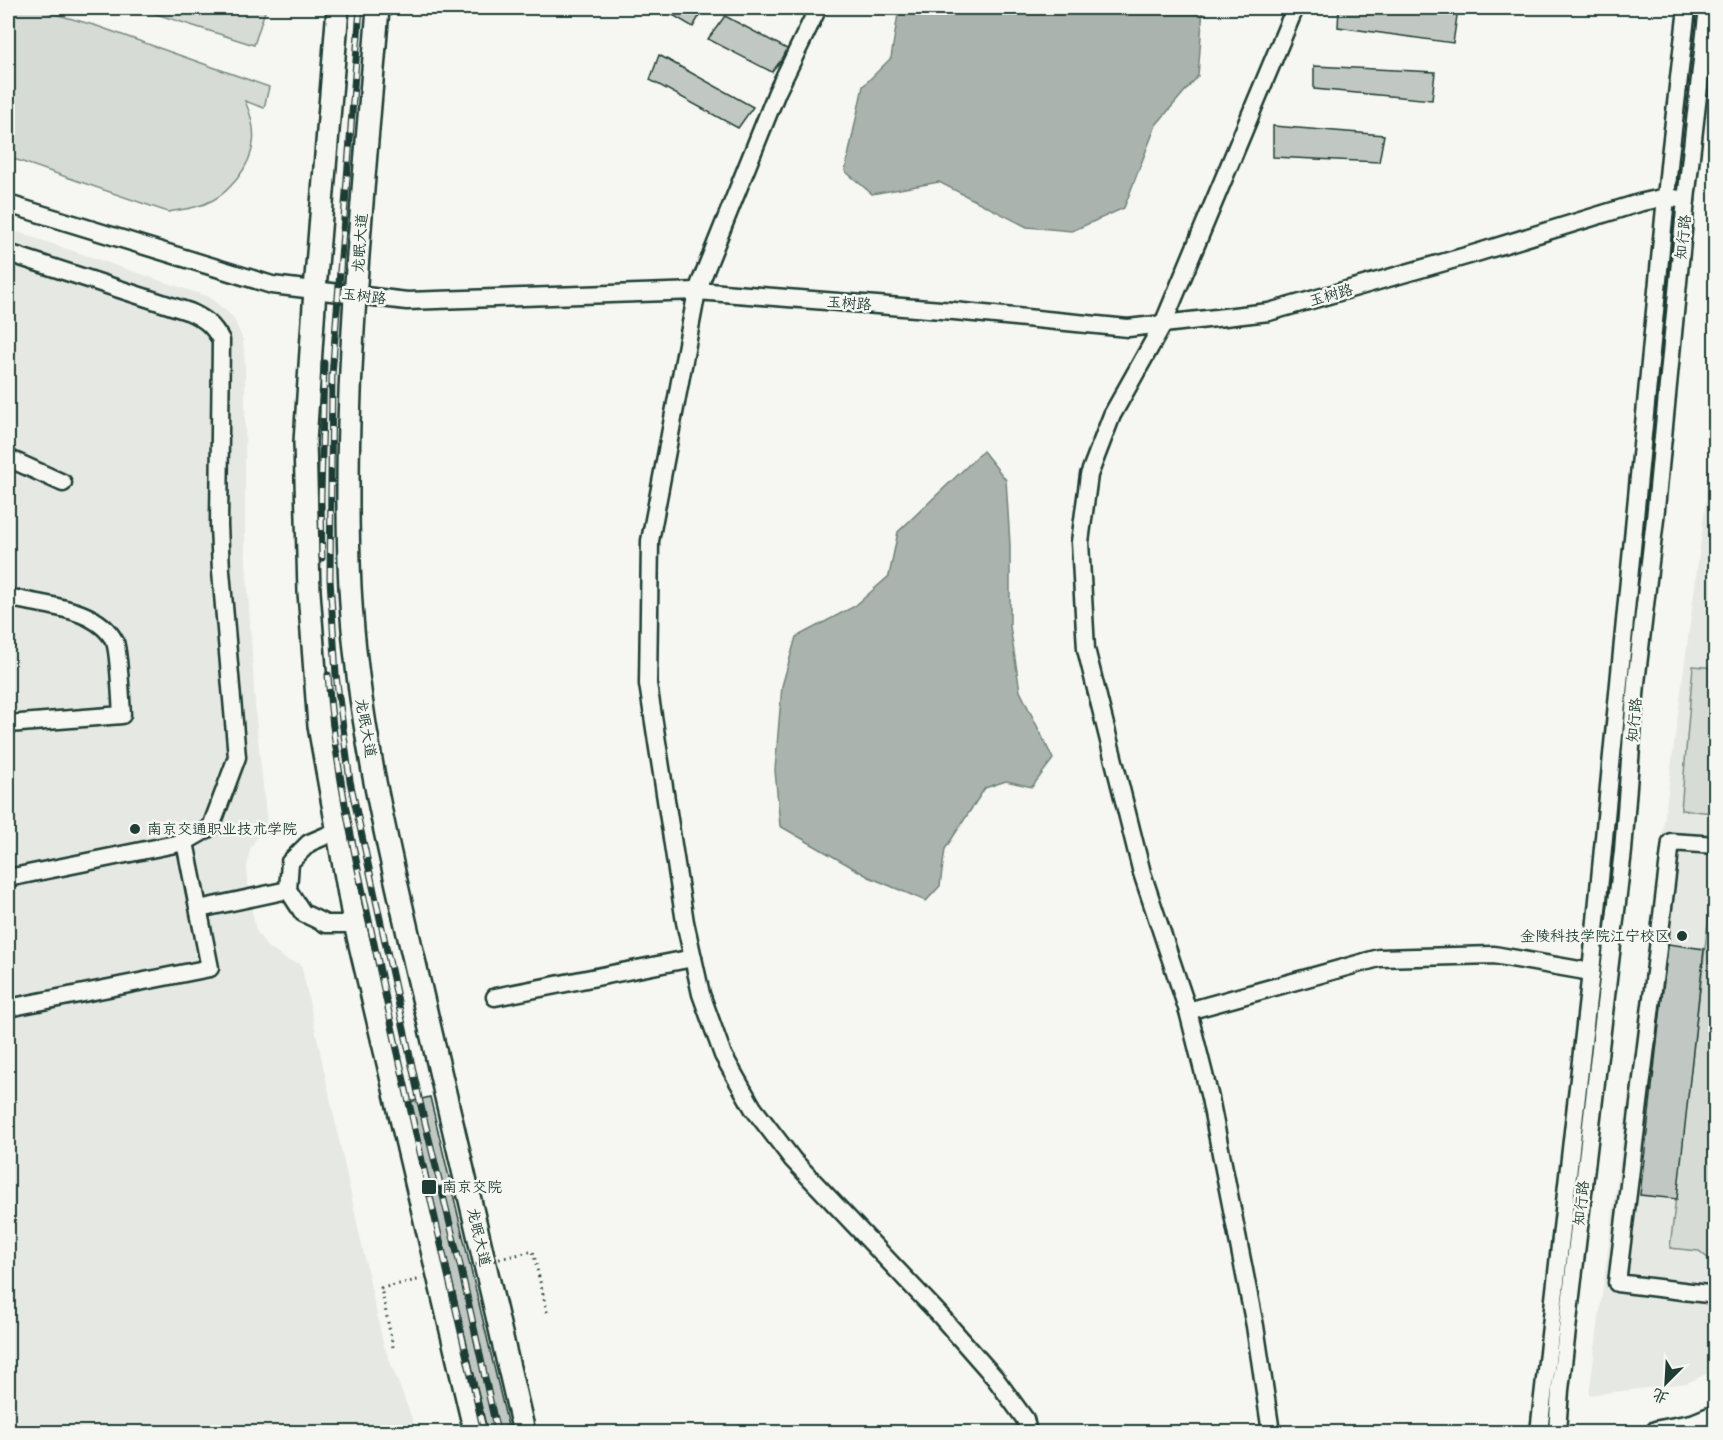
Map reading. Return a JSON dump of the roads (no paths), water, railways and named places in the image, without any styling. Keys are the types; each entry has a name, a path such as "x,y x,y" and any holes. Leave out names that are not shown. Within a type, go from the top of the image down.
{"main road":[{"path":"338,8 305,442 309,592 319,726 355,924 475,1432"},
{"name":"龙眠大道","path":"378,8 356,295 348,448 350,588 362,714 400,900 524,1432"},
{"path":"1657,1432 1694,1425 1716,1416"}],"street":[{"path":"818,8 777,92 697,291 650,541 648,684 684,922 701,994 723,1054 753,1108 793,1160 938,1313 995,1378 1024,1419 1028,1432"},
{"path":"1271,1432 1255,1326 1213,1110 1188,1011 1142,873 1086,649 1080,542 1089,475 1112,415 1163,324 1294,8"},
{"name":"知行路","path":"1539,1432 1591,972 1666,197 1688,8"},
{"name":"知行路","path":"1557,1432 1623,851 1636,683 1708,8"},
{"name":"玉树路","path":"8,204 272,285 407,301 697,291 954,310 1128,327 1269,312 1473,254 1639,203 1666,197 1686,200"},
{"path":"8,253 190,312 205,319 214,327 221,340 220,560 237,757 211,827 185,842 8,878"},
{"path":"8,458 63,483"},
{"path":"8,597 89,616 104,627 116,643 122,715 8,724"},
{"path":"337,831 309,843 290,862 288,890 303,913 326,924 355,924"},
{"path":"8,1008 210,968 185,842"},
{"path":"1716,845 1671,842 1617,1283 1716,1295"},
{"path":"199,909 288,890"},
{"path":"1188,1011 1379,958 1494,955 1591,972"},
{"path":"495,997 693,958"}],"railway":[{"path":"360,8 332,376 330,579 336,675 350,781 419,1098 461,1269 497,1432"},
{"path":"322,558 324,363"},
{"path":"328,675 336,750 356,861 484,1432"}],"place":[{"name":"南京交通职业技术学院","path":"135,829"},
{"name":"金陵科技学院江宁校区","path":"1682,936"},
{"name":"南京交院","path":"429,1187"}]}
